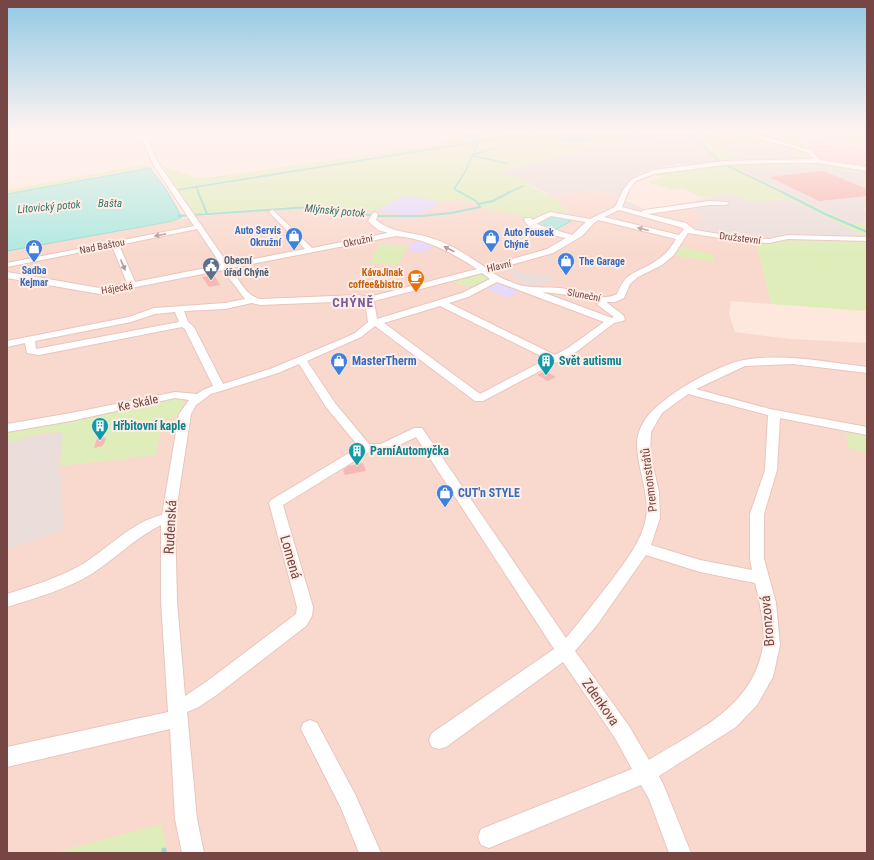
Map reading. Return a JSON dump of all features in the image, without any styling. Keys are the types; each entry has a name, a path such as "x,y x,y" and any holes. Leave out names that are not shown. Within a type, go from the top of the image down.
{"street":[{"path":"161,172 244,294 251,300"},
{"path":"618,208 626,190 634,180 653,172"},
{"path":"639,213 677,207 726,203"},
{"name":"Družstevní","path":"618,208 687,226 688,230 744,240 769,241 788,237 867,239"},
{"name":"Hlavní","path":"7,344 131,319 154,311 239,304 251,300 260,302 358,298 369,300 515,262 550,251 573,238 594,219 618,208"},
{"path":"272,212 311,251"},
{"path":"376,214 372,221 381,228 396,234"},
{"path":"573,238 541,229 529,221 554,214 575,219 594,219 681,238"},
{"name":"Nad Baštou","path":"7,265 198,227"},
{"name":"Sluneční","path":"520,288 562,291 600,300 616,299 621,296 626,283 635,275 659,263 671,253 685,231 688,230"},
{"name":"Okružní","path":"226,268 396,234 415,235 441,244 460,254 496,279 520,288"},
{"path":"115,244 132,285"},
{"name":"Hájecká","path":"7,275 100,292 226,268"},
{"path":"372,323 464,295 496,279"},
{"path":"520,288 611,321"},
{"path":"369,300 372,313 372,323"},
{"path":"440,302 555,359"},
{"path":"372,323 380,325 479,399 572,350 611,321 620,319 620,316 602,304"},
{"path":"180,309 179,311 184,324 189,327 220,387"},
{"name":"Rudenská","path":"194,853 186,819 179,713 169,601 168,518 182,426 191,403 198,397 220,387 264,374 346,341 358,335 372,323"},
{"path":"30,340 31,351 39,352 184,324"},
{"path":"301,359 330,404 366,448"},
{"name":"Premonstrátů","path":"439,740 565,651 591,620 643,548 653,518 652,492 644,453 645,432 657,411 686,390 728,369 744,363 793,361 867,370"},
{"path":"686,390 774,413 867,431"},
{"name":"Ke Skále","path":"7,428 71,417 175,395 198,397"},
{"name":"Bronzová","path":"489,837 646,773 729,721 751,699 764,677 772,645 768,604 758,559 756,514 772,470 774,413"},
{"name":"Lomená","path":"179,713 300,621 304,616 305,607 276,502 366,448 383,448 418,431"},
{"name":"Zdenkova","path":"418,431 565,651 622,732 657,793 680,853"},
{"path":"7,601 65,580 87,569 145,527 168,518"},
{"path":"643,548 700,566 761,578"},
{"path":"7,757 179,713"},
{"path":"310,729 348,801 370,853"}],"shaded area":[{"path":"502,172 642,172 628,182 619,196 585,190 579,194 551,195"},
{"path":"744,172 855,172 867,174 867,208 863,210 867,211 867,222 852,224"},
{"path":"585,190 619,196 615,205 648,213 687,206 705,217 692,229 736,238 757,246 771,304 731,301 729,314 735,332 791,339 867,343 867,853 7,853 7,251 198,216 311,207 335,207 376,211 402,196 579,194"},
{"path":"728,193 754,202 789,199 867,238 768,241 736,238 695,231 692,229 705,217 687,207 648,213 623,206 624,200 647,210"},
{"path":"407,195 439,201 435,203 435,206 413,216 376,211 402,196"},
{"path":"424,239 435,244 431,245 431,249 424,251 409,251 409,244"},
{"path":"510,267 525,274 529,273 556,277 536,288 523,286 526,284 511,277 517,275 505,269"},
{"path":"500,283 519,291 508,298 487,289"},
{"path":"63,433 60,466 64,530 7,549 7,443 31,436"}],"green space":[{"path":"106,172 118,172 7,194 7,190"},
{"path":"167,172 179,172 197,178 248,172 502,172 529,182 529,186 562,202 560,206 569,210 552,213 534,219 484,208 462,200 439,201 407,195 402,196 376,211 313,207 287,210 286,207 193,214"},
{"path":"664,172 743,172 852,224 867,222 867,237 789,199 754,202 728,193 705,198 681,188 672,190 647,182 664,177 655,174"},
{"path":"855,172 867,172 867,174"},
{"path":"787,235 867,238 867,311 771,304 757,246 736,238 768,241"},
{"path":"380,244 407,246 398,265 369,263"},
{"path":"679,246 714,255 714,262 672,255"},
{"path":"481,272 489,276 485,281 476,286 449,281"},
{"path":"174,398 184,401 180,416 163,420 156,455 60,466 63,433 56,432 42,434 7,443 7,430"},
{"path":"846,430 867,434 867,452 848,448"},
{"path":"161,824 167,853 53,853"}],"water":[{"name":"Bašta","path":"127,172 153,172 167,191 182,216 181,218 168,222 7,251 7,194"},
{"path":"556,215 571,221 555,230 537,226 535,223 552,216"}],"building":[{"path":"810,172 826,172 867,189 867,196 819,201 769,177"},
{"name":"Obecní úřad Chýně","path":"214,275 220,285 209,287 202,277"},
{"name":"Svět autismu","path":"545,371 556,377 548,381 537,375"},
{"name":"Hřbitovní kaple","path":"97,438 106,438 104,444 94,448"},
{"name":"ParníAutomyčka","path":"363,463 366,471 345,475 343,470 348,466"}],"waterway":[{"name":"Litovický potok","path":"177,190 288,172"},
{"name":"Mlýnský potok","path":"460,192 454,189 465,172"},
{"path":"741,172 783,193"},
{"path":"509,193 523,186"},
{"name":"Litovický potok","path":"196,187 199,193"},
{"path":"198,192 207,214"},
{"name":"Mlýnský potok","path":"460,192 476,201 478,204"},
{"path":"478,204 493,201 509,193"},
{"path":"783,193 825,214 867,232"},
{"name":"Mlýnský potok","path":"178,216 311,207 377,216 422,216 451,213 480,207 478,204"}],"place":[{"name":"Auto Servis Okružní","path":"294,251"},
{"name":"Auto Fousek Chýně","path":"491,253"},
{"name":"Sadba Kejmar","path":"34,263"},
{"name":"The Garage","path":"566,276"},
{"name":"Obecní úřad Chýně","path":"211,281"},
{"name":"KávaJinak coffee&bistro","path":"416,293"},
{"name":"MasterTherm","path":"339,376"},
{"name":"Svět autismu","path":"546,376"},
{"name":"Hřbitovní kaple","path":"100,441"},
{"name":"ParníAutomyčka","path":"357,466"},
{"name":"CUT'n STYLE","path":"445,508"}],"district":[{"name":"CHÝNĚ","path":"353,302"}]}
